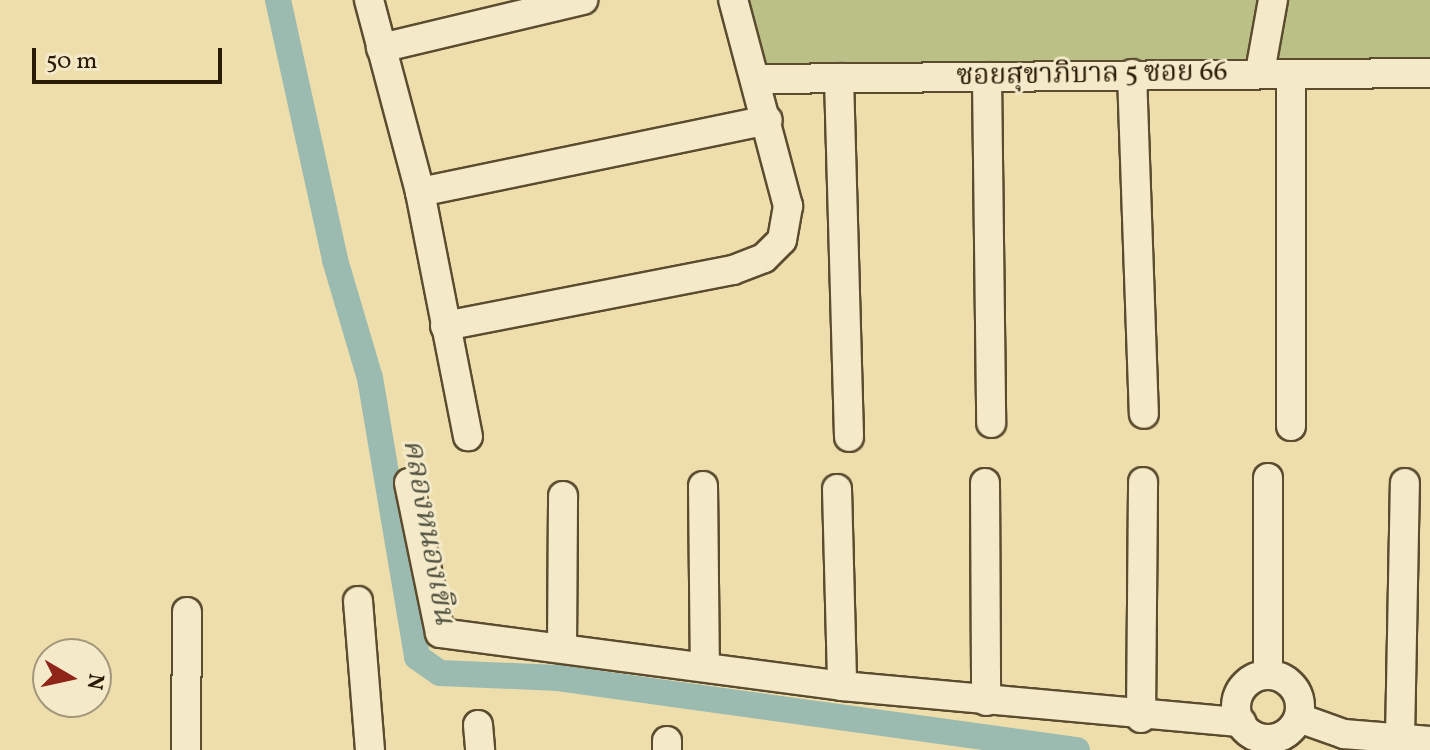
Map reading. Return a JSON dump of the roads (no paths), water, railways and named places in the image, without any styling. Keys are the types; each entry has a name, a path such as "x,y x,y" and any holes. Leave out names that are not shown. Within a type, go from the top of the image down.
{"street":[{"path":"369,0 420,192 468,436"},
{"path":"381,48 583,0"},
{"path":"445,326 733,270 764,258 782,240 788,206 768,120 733,0"},
{"path":"1260,72 1273,0"},
{"name":"ซอยสุขาภิบาล 5 ซอย 66","path":"755,79 1260,72 1430,73"},
{"path":"1132,74 1144,414"},
{"path":"1291,74 1291,426"},
{"path":"987,77 991,423"},
{"path":"839,78 849,437"},
{"path":"420,192 768,120"},
{"path":"1268,478 1268,674"},
{"path":"1141,718 1143,482"},
{"path":"409,483 440,633 705,663 842,686 1141,718 1241,722"},
{"path":"985,483 986,701"},
{"path":"1400,739 1405,483"},
{"path":"703,486 705,663"},
{"path":"837,489 842,686"},
{"path":"562,647 563,496"},
{"path":"358,601 370,750"},
{"path":"186,750 187,612"},
{"path":"1268,674 1294,688 1299,718"},
{"path":"1268,674 1242,689 1241,722 1253,735 1275,738 1299,718"},
{"path":"1299,718 1344,734 1430,741"}],"waterway":[{"name":"คลองหนองเขิน","path":"278,0 335,260 370,378 417,657 440,673 558,678 1077,750"}]}
